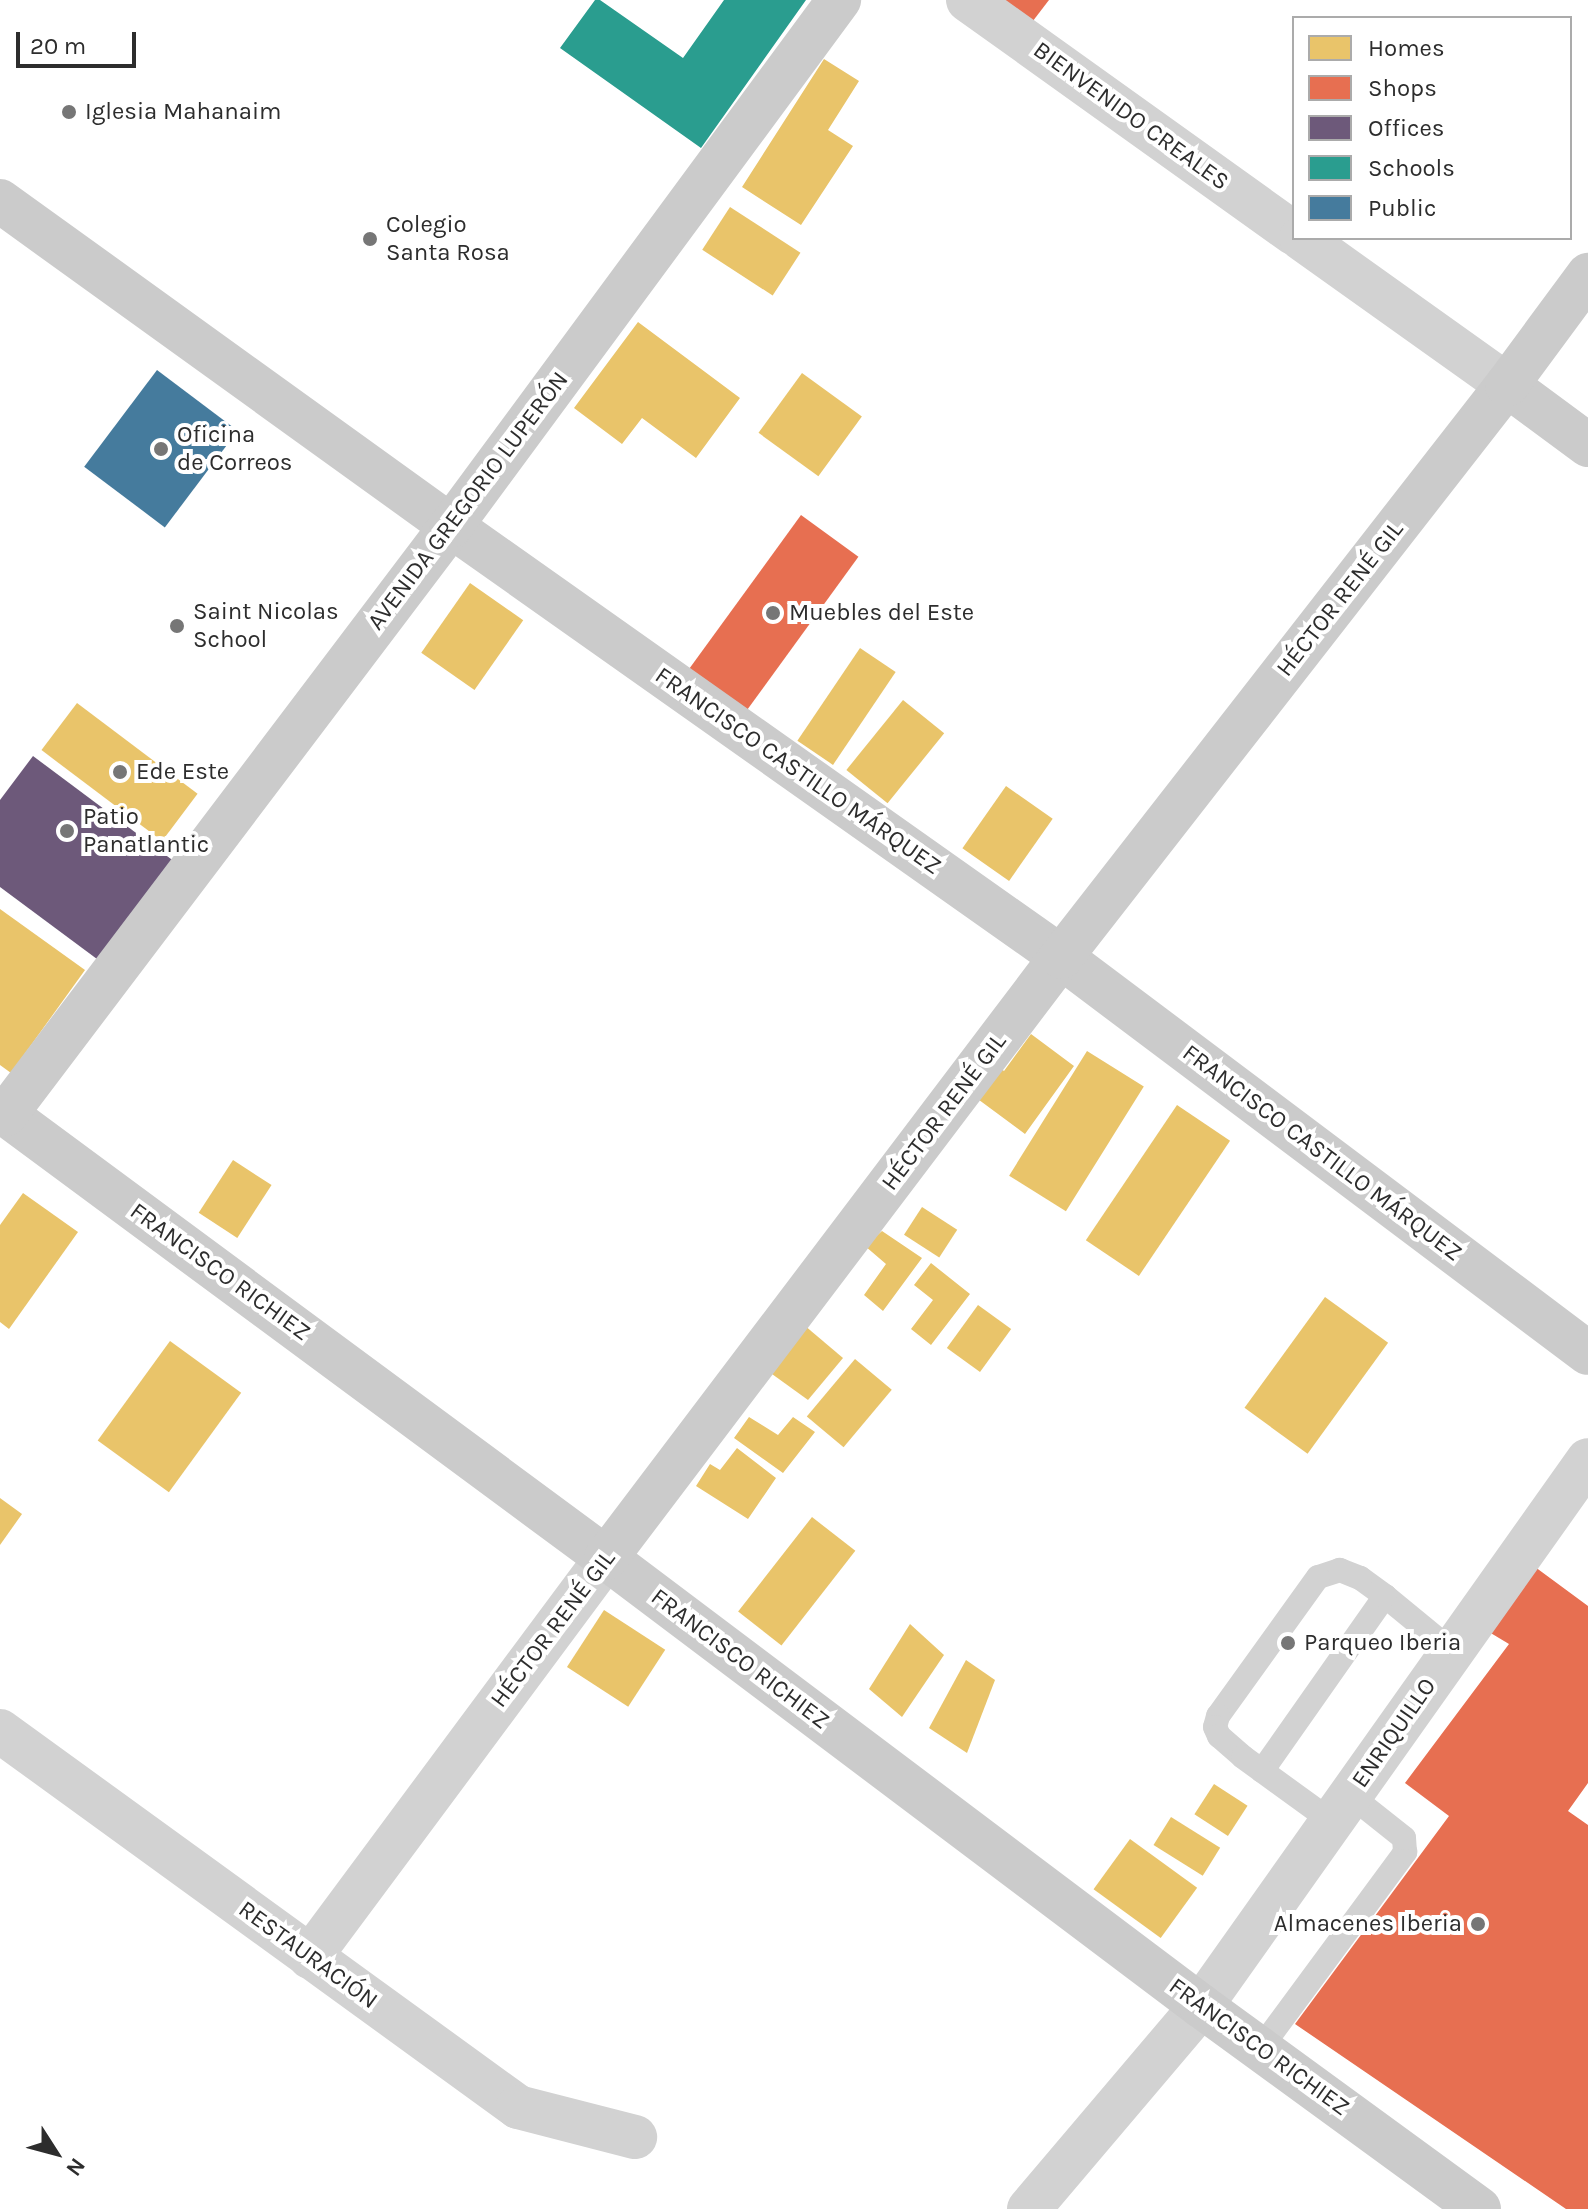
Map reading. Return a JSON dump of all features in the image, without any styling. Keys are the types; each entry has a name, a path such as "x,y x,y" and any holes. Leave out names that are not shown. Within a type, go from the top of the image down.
{"main road":[{"name":"AVENIDA GREGORIO LUPERÓN","path":"2,1115 451,526 839,0"},
{"name":"FRANCISCO CASTILLO MÁRQUEZ","path":"0,201 451,526 1061,957 1588,1353"},
{"name":"HÉCTOR RENÉ GIL","path":"606,1558 1061,957 1507,385 1588,275"},
{"path":"1507,385 1588,445"},
{"name":"FRANCISCO RICHIEZ","path":"2,1115 606,1558 1201,2006 1479,2209"}],"street":[{"name":"BIENVENIDO CREALES","path":"968,0 1292,232"},
{"path":"1304,240 1507,385"},
{"name":"ENRIQUILLO","path":"1029,2209 1201,2006 1588,1460"},
{"name":"HÉCTOR RENÉ GIL","path":"310,1957 606,1558"},
{"name":"RESTAURACIÓN","path":"0,1731 518,2107 635,2137"}],"lane":[{"path":"1260,2049 1405,1852 1404,1838 1262,1771 1219,1736 1215,1727 1218,1716 1318,1577 1340,1570 1360,1578 1385,1596 1452,1651"},
{"path":"1262,1771 1385,1596"}],"building: Homes":[{"path":"824,59 859,81 828,130 853,146 801,225 742,187"},
{"path":"730,207 800,253 773,296 702,250"},
{"path":"638,322 740,398 696,458 642,418 622,444 574,408"},
{"path":"802,373 862,416 818,476 759,433"},
{"path":"470,583 523,620 474,690 421,653"},
{"path":"860,648 896,672 833,765 797,741"},
{"path":"903,700 944,733 888,803 846,770"},
{"name":"Ede Este","path":"77,703 198,794 162,841 41,750"},
{"path":"1006,786 1053,819 1009,881 962,848"},
{"path":"0,909 85,970 11,1073 0,1065"},
{"path":"1031,1034 1074,1066 1025,1134 971,1094 993,1063 1004,1071"},
{"path":"1087,1051 1144,1087 1066,1211 1009,1176"},
{"path":"1177,1105 1230,1141 1139,1276 1086,1240"},
{"path":"233,1160 272,1185 237,1238 199,1213"},
{"path":"23,1193 78,1232 9,1329 0,1322 0,1225"},
{"path":"922,1207 957,1230 939,1258 904,1235"},
{"path":"882,1231 922,1258 883,1311 864,1295 886,1264 865,1246"},
{"path":"931,1263 970,1294 931,1345 911,1329 933,1300 914,1285"},
{"path":"1325,1297 1388,1343 1308,1454 1244,1408"},
{"path":"978,1305 1011,1329 980,1372 947,1348"},
{"path":"804,1325 843,1358 808,1400 772,1374"},
{"path":"170,1341 241,1393 169,1492 98,1441"},
{"path":"855,1359 892,1390 844,1447 807,1416"},
{"path":"749,1417 778,1435 793,1417 815,1432 783,1473 734,1438"},
{"path":"737,1448 776,1478 748,1519 696,1486 710,1464 720,1470"},
{"path":"0,1498 22,1514 0,1545"},
{"path":"812,1517 855,1551 781,1645 738,1612"},
{"path":"604,1610 665,1650 628,1707 567,1667"},
{"path":"910,1624 944,1655 902,1717 869,1689"},
{"path":"966,1660 995,1680 967,1753 929,1728"},
{"path":"1214,1784 1248,1806 1228,1836 1194,1814"},
{"path":"1171,1817 1220,1848 1203,1876 1154,1845"},
{"path":"1130,1839 1197,1888 1161,1938 1094,1889"}],"building: Shops":[{"path":"986,0 1049,0 1026,30"},
{"name":"Muebles del Este","path":"801,515 858,557 746,712 688,670"},
{"name":"Almacenes Iberia","path":"1531,1564 1588,1606 1588,1783 1568,1811 1588,1825 1588,2209 1566,2209 1295,2024 1449,1816 1405,1783 1509,1644 1484,1629"}],"building: Offices":[{"name":"Patio Panatlantic","path":"33,756 175,862 101,962 0,887 0,800"}],"building: Schools":[{"path":"595,0 600,0 683,58 724,0 806,0 701,148 560,48"}],"building: Public":[{"name":"Oficina de Correos","path":"157,370 238,431 165,527 84,467"}],"place":[{"name":"Iglesia Mahanaim","path":"69,112"},
{"name":"Colegio Santa Rosa","path":"370,239"},
{"name":"Oficina de Correos","path":"161,449"},
{"name":"Muebles del Este","path":"773,613"},
{"name":"Saint Nicolas School","path":"177,626"},
{"name":"Ede Este","path":"120,772"},
{"name":"Patio Panatlantic","path":"67,831"},
{"name":"Parqueo Iberia","path":"1288,1643"},
{"name":"Almacenes Iberia","path":"1478,1924"}]}
